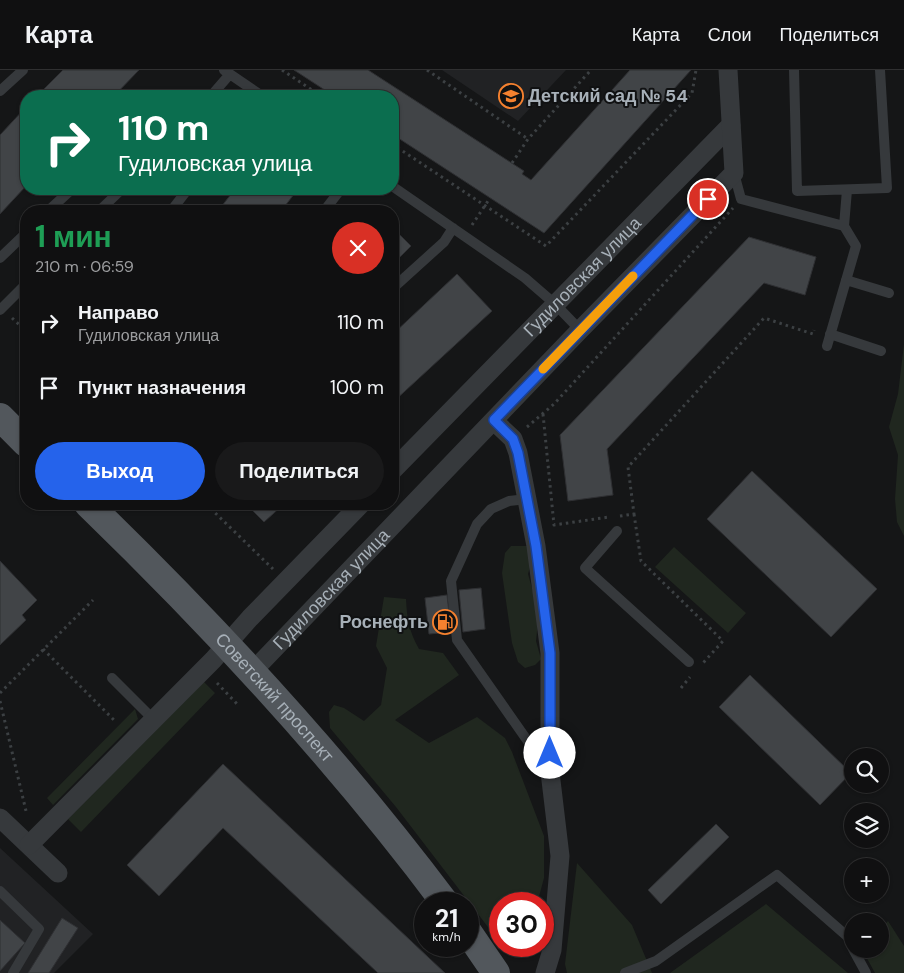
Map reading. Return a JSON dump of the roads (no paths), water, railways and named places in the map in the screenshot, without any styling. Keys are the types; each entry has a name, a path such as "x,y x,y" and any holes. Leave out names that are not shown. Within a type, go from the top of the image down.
{"main road":[{"path":"0,418 20,437"},
{"name":"Советский проспект","path":"94,510 197,614 376,812 437,892"},
{"path":"479,948 496,973"}],"street":[{"path":"728,70 734,172"},
{"name":"Гудиловская улица","path":"399,464 731,124"},
{"name":"Гудиловская улица","path":"251,673 734,172"},
{"path":"494,420 513,439 518,453 536,546 550,653 550,772 560,856 552,950 545,973"},
{"path":"29,845 226,646 250,618 355,510"},
{"path":"0,818 58,873"}],"lane":[{"path":"0,91 23,70"},
{"path":"794,70 797,192 886,188 880,70"},
{"path":"215,90 227,72 253,90"},
{"path":"734,172 741,199 844,226"},
{"path":"827,346 856,246 844,226 847,190"},
{"path":"399,191 525,278 555,304 580,330"},
{"path":"55,205 65,195"},
{"path":"176,205 183,195"},
{"path":"329,205 336,195"},
{"path":"399,283 444,242 453,228"},
{"path":"0,258 20,239"},
{"path":"846,280 889,293"},
{"path":"0,310 20,290"},
{"path":"830,334 881,351"},
{"path":"527,498 510,501 491,509 477,524 451,581 457,640 550,772"},
{"path":"617,530 585,568 689,662"},
{"path":"112,678 153,719"},
{"path":"625,973 656,961 777,875 844,934"},
{"path":"0,892 39,929 13,973"},
{"path":"858,958 866,973"}],"place":[{"name":"Детский сад № 54","path":"511,96"},
{"name":"Роснефть","path":"445,622"}]}
